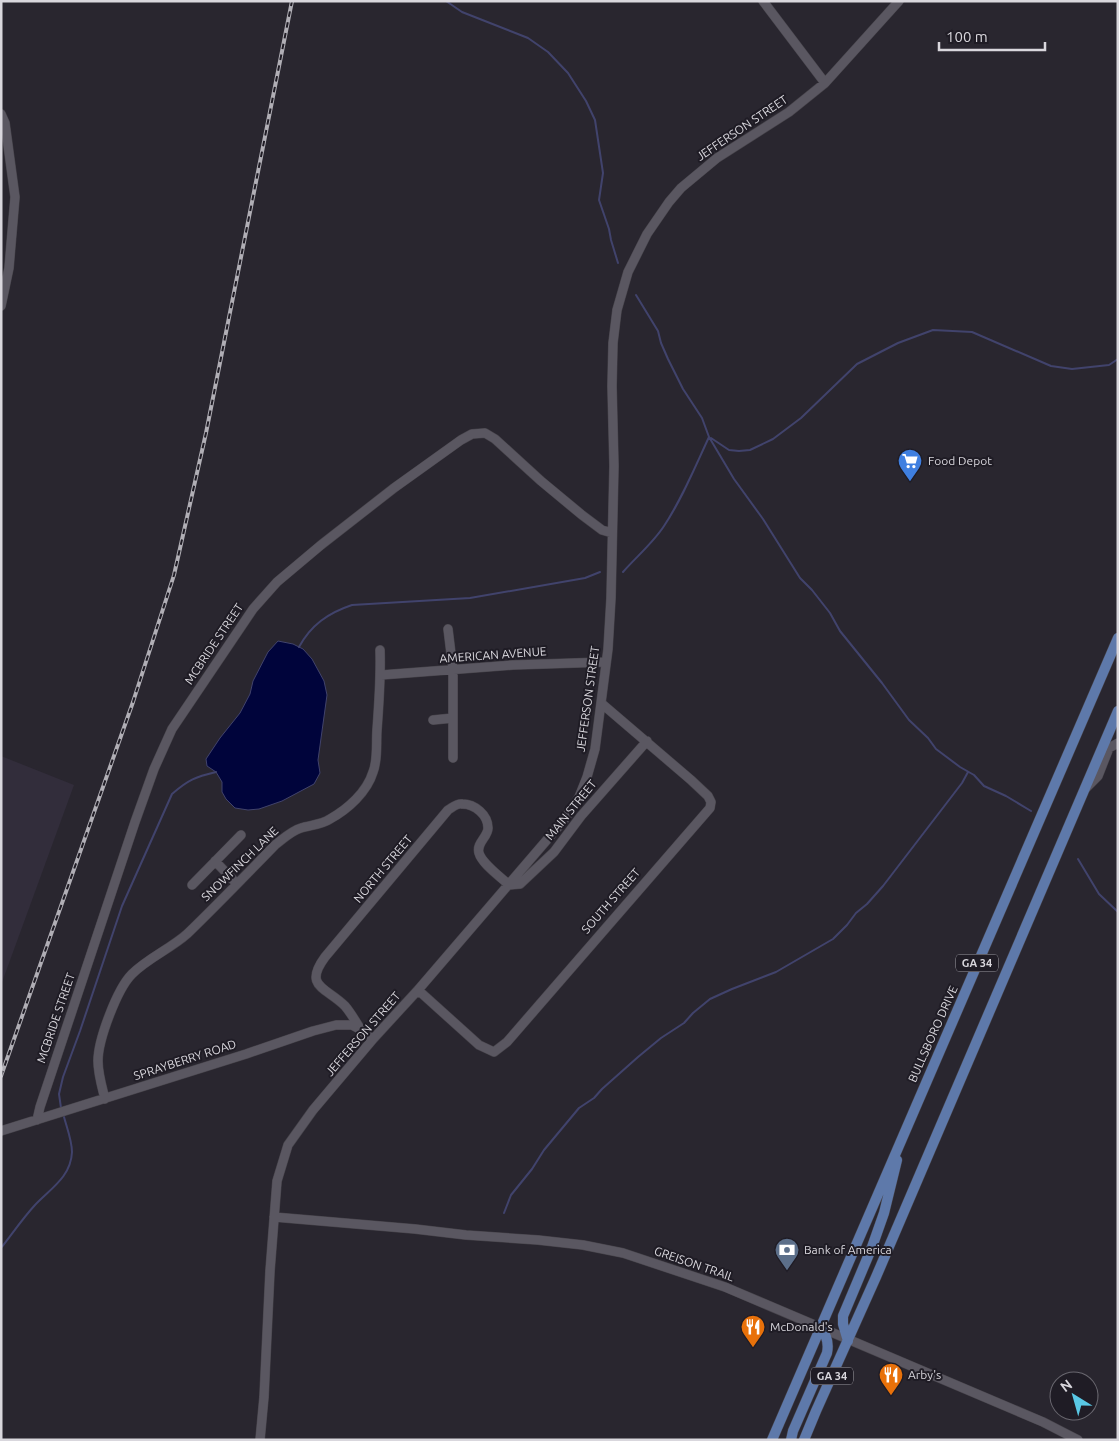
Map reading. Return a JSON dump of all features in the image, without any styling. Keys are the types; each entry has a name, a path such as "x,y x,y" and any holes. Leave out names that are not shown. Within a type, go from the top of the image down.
{"main road":[{"name":"BULLSBORO DRIVE","path":"772,1440 1118,638"},
{"name":"GA 34","path":"804,1440 1118,711"},
{"path":"848,1340 843,1324 843,1316 884,1213 901,1138"},
{"path":"791,1440 793,1431 827,1353 828,1341 820,1328"}],"street":[{"path":"763,1 825,83"},
{"name":"JEFFERSON STREET","path":"260,1440 277,1181 288,1145 313,1110 373,1039 418,990 564,820 579,797 587,777 595,749 606,662 611,598 614,456 613,343 617,310 628,272 646,234 681,188 717,158 789,112 825,83 899,1"},
{"path":"1,114 5,123 15,197 9,268 1,306"},
{"name":"MCBRIDE STREET","path":"37,1120 55,1061 160,754 172,729 253,609 277,582 394,488 472,434 485,433 495,439 582,515 602,530 612,532"},
{"path":"448,629 453,670 453,758"},
{"name":"SNOWFINCH LANE","path":"105,1099 98,1060 110,1014 125,982 133,973 185,936 275,845 299,828 329,820 354,801 367,785 374,772 376,754 381,675 380,650"},
{"name":"AMERICAN AVENUE","path":"381,675 513,665 606,662"},
{"name":"SOUTH STREET","path":"418,990 480,1045 494,1052 507,1042 710,808 711,802 708,796 601,703"},
{"path":"433,720 453,718"},
{"name":"MAIN STREET","path":"509,885 520,884 554,852 581,816 647,742"},
{"path":"1084,790 1098,776 1109,748 1118,743"},
{"name":"NORTH STREET","path":"361,1030 346,1007 319,985 316,980 316,974 326,957 448,810 455,805 464,804 472,805 480,811 485,818 488,831 480,844 479,853 484,861 509,885"},
{"path":"192,885 241,834"},
{"path":"215,861 237,884"},
{"name":"SPRAYBERRY ROAD","path":"1,1131 336,1025 350,1025 373,1039"},
{"name":"GREISON TRAIL","path":"274,1217 415,1229 466,1236 538,1240 583,1245 623,1253 725,1287 1043,1422 1078,1440"}],"shaded area":[{"path":"278,641 293,644 303,649 312,659 324,681 327,695 318,760 320,773 314,784 282,801 259,809 235,808 226,799 222,792 222,782 216,772 207,766 206,759 240,713 250,694 253,681 268,652"},
{"path":"1,756 74,785 1,985"}],"waterway":[{"path":"446,1 462,12 528,38 548,52 568,73 586,101 595,120 603,173 599,200 618,263"},
{"path":"636,295 658,331 661,343 683,389 702,418 709,437 734,479 763,519 800,578 830,613 840,631 909,720 928,738 936,749 974,775 984,786 1006,796 1031,811"},
{"path":"711,438 729,450 739,451 750,450 773,439 801,418 857,364 898,343 933,330 972,332 1051,366 1072,369 1109,365 1118,359"},
{"path":"623,572 650,544 671,516 709,437"},
{"path":"299,647 309,632 321,621 335,612 352,605 470,598 585,578 600,572"},
{"path":"61,1108 59,1094 63,1077 122,906 172,794 192,780 216,772"},
{"path":"504,1213 511,1195 532,1169 544,1150 579,1108 594,1098 638,1057 661,1038 684,1023 710,999 776,972 833,939 883,886 962,783 968,772"},
{"path":"1078,859 1099,894 1118,912"},
{"path":"1,1248 31,1210 59,1182 68,1169 72,1148 64,1117"}],"railway":[{"path":"1,1076 133,702 174,575 206,433 292,1"}],"place":[{"name":"Food Depot","path":"910,482"},
{"name":"Bank of America","path":"787,1271"},
{"name":"McDonald's","path":"753,1348"},
{"name":"Arby's","path":"891,1396"}]}
